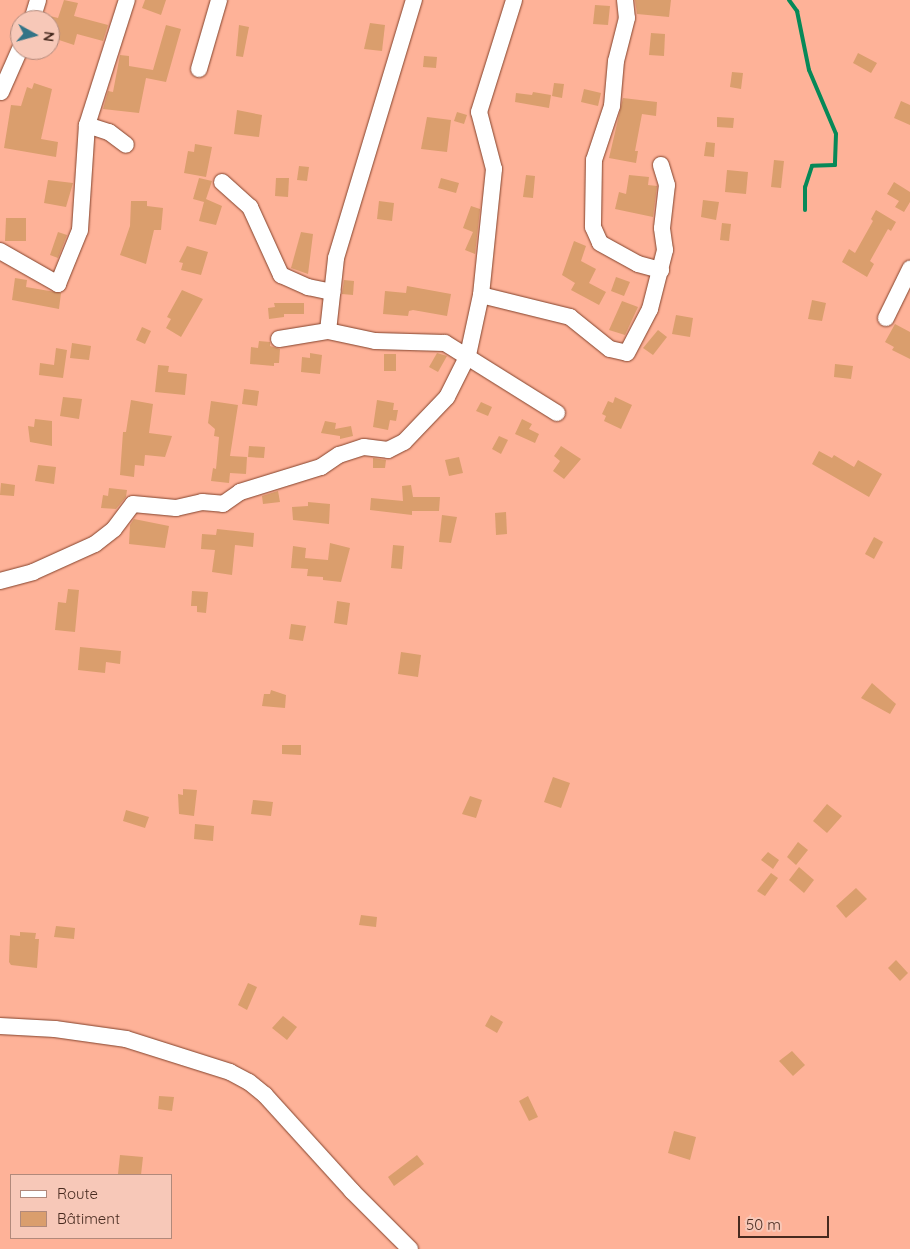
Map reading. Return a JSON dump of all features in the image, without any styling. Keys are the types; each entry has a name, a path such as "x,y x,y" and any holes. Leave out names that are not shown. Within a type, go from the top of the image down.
{"street":[{"path":"0,251 58,284 80,230 87,126 127,0"},
{"path":"199,69 219,0"},
{"path":"328,331 336,258 414,0"},
{"path":"0,581 33,572 95,544 114,530 133,504 176,508 202,502 223,504 240,492 321,467 339,455 364,447 388,450 404,442 447,397 468,355 481,295 494,169 479,112 514,0"},
{"path":"625,0 626,18 616,61 612,106 594,160 592,227 600,243 638,264 661,270"},
{"path":"0,93 15,60"},
{"path":"87,126 108,132 126,145"},
{"path":"481,295 570,317 610,349 626,353 650,309 666,250 662,228 667,185 661,165"},
{"path":"222,182 250,207 281,275 308,287 332,292"},
{"path":"886,318 910,269"},
{"path":"279,339 328,331 375,341 445,344 468,355 557,413"},
{"path":"0,1026 55,1029 126,1039 230,1072 249,1082 265,1095 352,1191 410,1249"}],"building":[{"path":"64,0 78,3 74,16 108,25 103,41 77,34 74,45 60,40 60,12"},
{"path":"145,0 166,0 161,15 142,8"},
{"path":"635,0 671,0 669,17 637,14"},
{"path":"595,5 610,6 608,25 593,24"},
{"path":"370,23 385,25 382,51 364,49"},
{"path":"166,25 181,29 166,82 146,78 139,113 103,109 108,91 113,92 120,55 129,56 129,66 153,70"},
{"path":"239,25 249,27 243,57 236,56"},
{"path":"651,33 665,34 664,56 649,55"},
{"path":"858,53 877,63 871,73 853,63"},
{"path":"424,56 437,57 436,68 423,67"},
{"path":"732,72 743,73 741,89 730,87"},
{"path":"34,83 52,89 41,139 58,142 56,157 4,148 11,105 21,106 27,87 32,89"},
{"path":"554,83 564,84 562,98 552,96"},
{"path":"584,89 601,93 598,106 581,102"},
{"path":"533,92 551,95 549,108 515,102 516,93 532,95"},
{"path":"623,98 657,102 656,116 642,114 635,151 638,151 636,163 609,158"},
{"path":"901,101 910,105 910,125 894,118"},
{"path":"237,110 262,115 259,137 234,134"},
{"path":"457,112 467,115 464,124 454,121"},
{"path":"427,117 451,120 447,152 421,149"},
{"path":"717,117 734,118 733,128 717,127"},
{"path":"706,142 715,143 714,157 704,156"},
{"path":"195,144 212,147 206,177 184,173 188,151 194,152"},
{"path":"774,160 784,161 781,188 771,187"},
{"path":"299,166 309,167 307,181 297,180"},
{"path":"727,170 748,172 746,194 725,192"},
{"path":"526,175 535,176 533,198 523,197"},
{"path":"629,175 649,177 648,185 657,186 653,217 615,209 619,192 626,194"},
{"path":"199,178 212,181 206,199 222,206 216,225 199,221 204,202 193,199"},
{"path":"276,178 289,178 288,197 275,196"},
{"path":"441,178 459,183 456,193 438,188"},
{"path":"48,180 73,183 66,207 44,203"},
{"path":"894,182 910,192 910,202 904,212 895,207 899,201 887,194"},
{"path":"703,200 719,202 716,220 701,217"},
{"path":"131,201 147,201 147,206 163,208 161,230 154,230 146,264 120,255 130,226"},
{"path":"379,201 394,203 392,221 377,219"},
{"path":"471,206 480,209 475,254 465,250 473,232 463,228"},
{"path":"876,210 896,222 891,231 888,229 870,261 874,264 867,277 842,262 849,249 855,253 873,221 871,219"},
{"path":"6,218 26,218 26,241 5,241"},
{"path":"722,223 731,224 729,241 720,240"},
{"path":"58,232 67,235 58,258 50,255"},
{"path":"301,232 313,234 308,274 291,268"},
{"path":"574,241 586,246 581,261 596,269 589,283 606,292 599,305 571,290 575,283 562,275"},
{"path":"187,246 208,252 201,275 181,270 183,263 179,262"},
{"path":"616,277 630,282 624,296 611,291"},
{"path":"15,278 27,280 26,287 61,293 59,309 12,300"},
{"path":"344,280 354,281 353,295 342,294"},
{"path":"407,286 451,294 447,316 413,310 409,311 408,316 383,314 385,291 406,293"},
{"path":"182,290 203,299 181,337 166,328 171,319 167,317"},
{"path":"812,300 826,303 822,321 808,319"},
{"path":"622,301 638,307 625,335 609,330"},
{"path":"274,303 304,303 304,314 284,314 284,317 269,319 268,308 275,307"},
{"path":"676,315 693,318 690,337 672,334"},
{"path":"895,324 910,332 910,359 892,350 894,347 885,342"},
{"path":"142,327 151,331 145,344 136,340"},
{"path":"658,330 667,337 653,355 643,348"},
{"path":"259,341 270,342 270,346 280,349 279,363 274,363 274,366 250,364 251,347 258,348"},
{"path":"72,343 91,346 89,360 70,358"},
{"path":"56,348 67,350 63,378 39,375 40,363 54,365"},
{"path":"310,353 322,355 320,374 301,372 302,357 310,358"},
{"path":"437,353 447,356 438,372 429,367"},
{"path":"384,354 396,354 396,371 384,371"},
{"path":"835,364 853,366 851,379 834,377"},
{"path":"158,365 169,366 168,372 187,374 185,395 155,392"},
{"path":"244,389 259,391 257,406 242,404"},
{"path":"63,397 82,399 79,419 60,416"},
{"path":"615,397 632,405 621,429 604,421 606,416 602,414 608,401 613,403"},
{"path":"131,400 153,404 149,433 172,436 165,457 145,455 144,466 135,465 134,477 120,475 123,432 126,432"},
{"path":"377,400 394,403 393,410 398,410 396,421 390,420 388,430 373,427"},
{"path":"211,401 238,405 230,456 247,457 246,474 230,473 229,483 211,481 213,468 216,469 219,437 214,436 215,429 208,423"},
{"path":"481,402 492,407 488,416 476,411"},
{"path":"35,419 52,421 52,446 30,442 28,426 34,427"},
{"path":"522,419 532,424 529,429 539,434 535,443 515,434"},
{"path":"325,421 336,423 335,429 351,426 353,436 340,439 340,436 321,433"},
{"path":"499,436 508,440 501,454 492,449"},
{"path":"249,446 265,447 264,458 248,457"},
{"path":"561,446 581,459 564,479 553,471 560,461 554,456"},
{"path":"819,451 832,458 834,455 854,467 858,460 882,474 869,497 812,464"},
{"path":"459,457 463,473 449,476 445,460"},
{"path":"373,458 386,460 385,468 373,468"},
{"path":"38,465 56,467 54,484 35,481"},
{"path":"1,483 15,485 14,496 0,495"},
{"path":"411,485 413,497 440,497 439,511 412,511 412,515 370,510 371,498 403,501 402,486"},
{"path":"109,488 127,490 126,497 116,509 101,508 103,495 108,496"},
{"path":"278,491 280,502 263,504 262,496"},
{"path":"308,502 330,504 329,524 293,520 292,507 308,506"},
{"path":"506,512 507,534 496,535 495,513"},
{"path":"442,515 457,517 451,543 439,542"},
{"path":"134,519 169,526 165,548 129,544 130,525"},
{"path":"217,529 254,533 253,547 235,545 232,575 212,572 215,550 201,549 202,534 216,535"},
{"path":"874,537 883,542 874,559 865,554"},
{"path":"330,543 350,548 341,582 323,580 323,577 307,576 308,569 291,568 293,546 306,548 305,558 328,560"},
{"path":"393,545 404,546 402,569 391,568"},
{"path":"68,589 79,590 75,632 55,630 58,602 66,603"},
{"path":"192,591 208,592 206,613 197,612 197,606 191,606"},
{"path":"337,601 350,603 347,625 334,623"},
{"path":"291,624 306,626 303,641 289,639"},
{"path":"80,647 121,651 120,664 106,662 105,673 78,670"},
{"path":"401,652 421,655 418,677 398,674"},
{"path":"872,683 896,704 890,714 861,698"},
{"path":"271,690 286,695 285,708 262,706 264,694 270,694"},
{"path":"282,745 301,745 301,755 282,754"},
{"path":"553,777 570,783 561,808 544,802"},
{"path":"183,789 197,790 194,816 179,814 178,794 183,795"},
{"path":"470,796 482,800 476,818 462,814"},
{"path":"253,800 273,802 271,816 251,814"},
{"path":"827,804 842,816 827,833 813,821"},
{"path":"126,810 149,817 145,828 123,821"},
{"path":"195,824 214,826 213,841 194,839"},
{"path":"798,842 808,850 796,865 787,857"},
{"path":"768,852 779,860 773,869 761,860"},
{"path":"799,867 814,880 804,893 789,880"},
{"path":"771,873 778,878 765,896 757,891"},
{"path":"856,888 867,899 846,918 836,906"},
{"path":"361,915 377,917 376,927 359,925"},
{"path":"56,926 75,928 74,939 54,937"},
{"path":"20,932 36,933 35,939 39,939 37,968 11,965 9,962 10,935 20,936"},
{"path":"896,960 908,973 900,981 888,968"},
{"path":"248,983 257,987 247,1010 238,1005"},
{"path":"491,1015 503,1022 497,1033 485,1026"},
{"path":"283,1016 297,1027 287,1040 272,1028"},
{"path":"792,1051 805,1065 793,1076 779,1061"},
{"path":"159,1096 174,1097 172,1111 158,1109"},
{"path":"528,1096 538,1117 529,1121 519,1101"},
{"path":"674,1131 696,1137 690,1160 668,1153"},
{"path":"120,1155 143,1157 141,1174 118,1174"},
{"path":"417,1155 424,1164 394,1186 388,1177"}],"waterway":[{"path":"789,0 797,11 809,70 836,134 835,165 812,166 805,187 805,210"}]}
